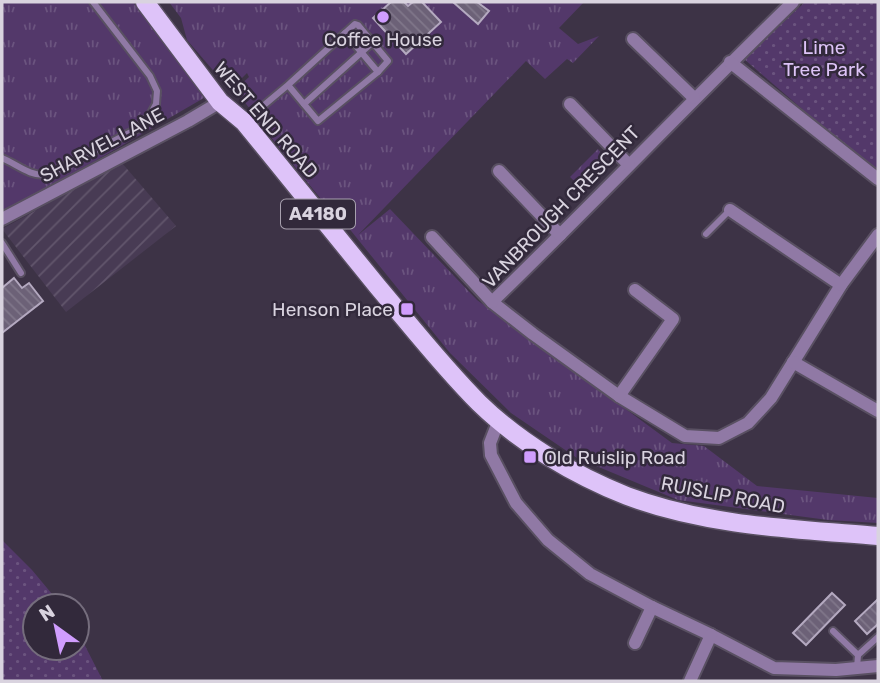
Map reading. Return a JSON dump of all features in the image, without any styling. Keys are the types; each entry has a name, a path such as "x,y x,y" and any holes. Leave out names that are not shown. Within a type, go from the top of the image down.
{"main road":[{"name":"WEST END ROAD","path":"145,2 220,102 244,122 442,364 499,419"},
{"name":"RUISLIP ROAD","path":"499,419 529,443 582,475 627,496 678,512 757,525 878,536"}],"street":[{"name":"VANBROUGH CRESCENT","path":"793,2 492,302 619,396 685,436 719,438 748,423 771,398 841,285 878,235"},
{"path":"634,39 694,98"},
{"path":"730,62 878,179"},
{"name":"SHARVEL LANE","path":"2,219 220,102"},
{"path":"570,104 629,165"},
{"path":"499,171 560,236"},
{"path":"730,210 841,285"},
{"path":"432,237 492,302"},
{"path":"619,396 673,319 635,290"},
{"path":"793,362 878,411"},
{"path":"499,419 490,443 491,454 516,503 548,540 590,574 774,668 835,676 858,662 878,666"},
{"path":"635,643 652,607"},
{"path":"690,681 711,635"}],"lane":[{"path":"2,158 37,176 47,175 137,129 150,116 156,104 157,92 150,76 93,2"},
{"path":"244,122 355,24 388,61 318,121 288,85"},
{"path":"345,33 378,72"},
{"path":"304,104 373,42"},
{"path":"706,234 730,210"},
{"path":"2,243 21,273"},
{"path":"833,631 858,662 878,637"}],"shaded area":[{"path":"122,163 176,226 66,312 2,229"}],"green space":[{"path":"2,2 133,2 161,40 209,95 2,215"},
{"path":"169,2 584,2 559,28 578,44 599,36 573,63 567,59 545,79 526,61 358,235 390,209 477,300 672,443 704,446 757,486 878,498 878,523 828,520 678,500 577,458 511,413 450,353 257,120 235,90 249,77 247,73 230,90 187,40 181,18"},
{"name":"Lime Tree Park","path":"805,2 878,2 878,174 744,59"},
{"path":"598,149 605,159 604,171 585,191 570,177"},
{"path":"2,540 50,592 21,592 21,662 91,662 91,657 103,681 2,681"}],"building":[{"path":"391,2 404,2 408,6 413,2 422,2 441,22 406,54 373,18"},
{"path":"453,2 477,2 489,11 478,24"},
{"path":"14,278 22,288 29,283 43,301 2,333 2,288"},
{"path":"832,593 845,605 806,645 793,633"},
{"path":"878,599 878,624 867,634 855,621"}],"place":[{"name":"Coffee House","path":"383,17"},
{"name":"Henson Place","path":"407,309"},
{"name":"Old Ruislip Road","path":"530,457"}]}
